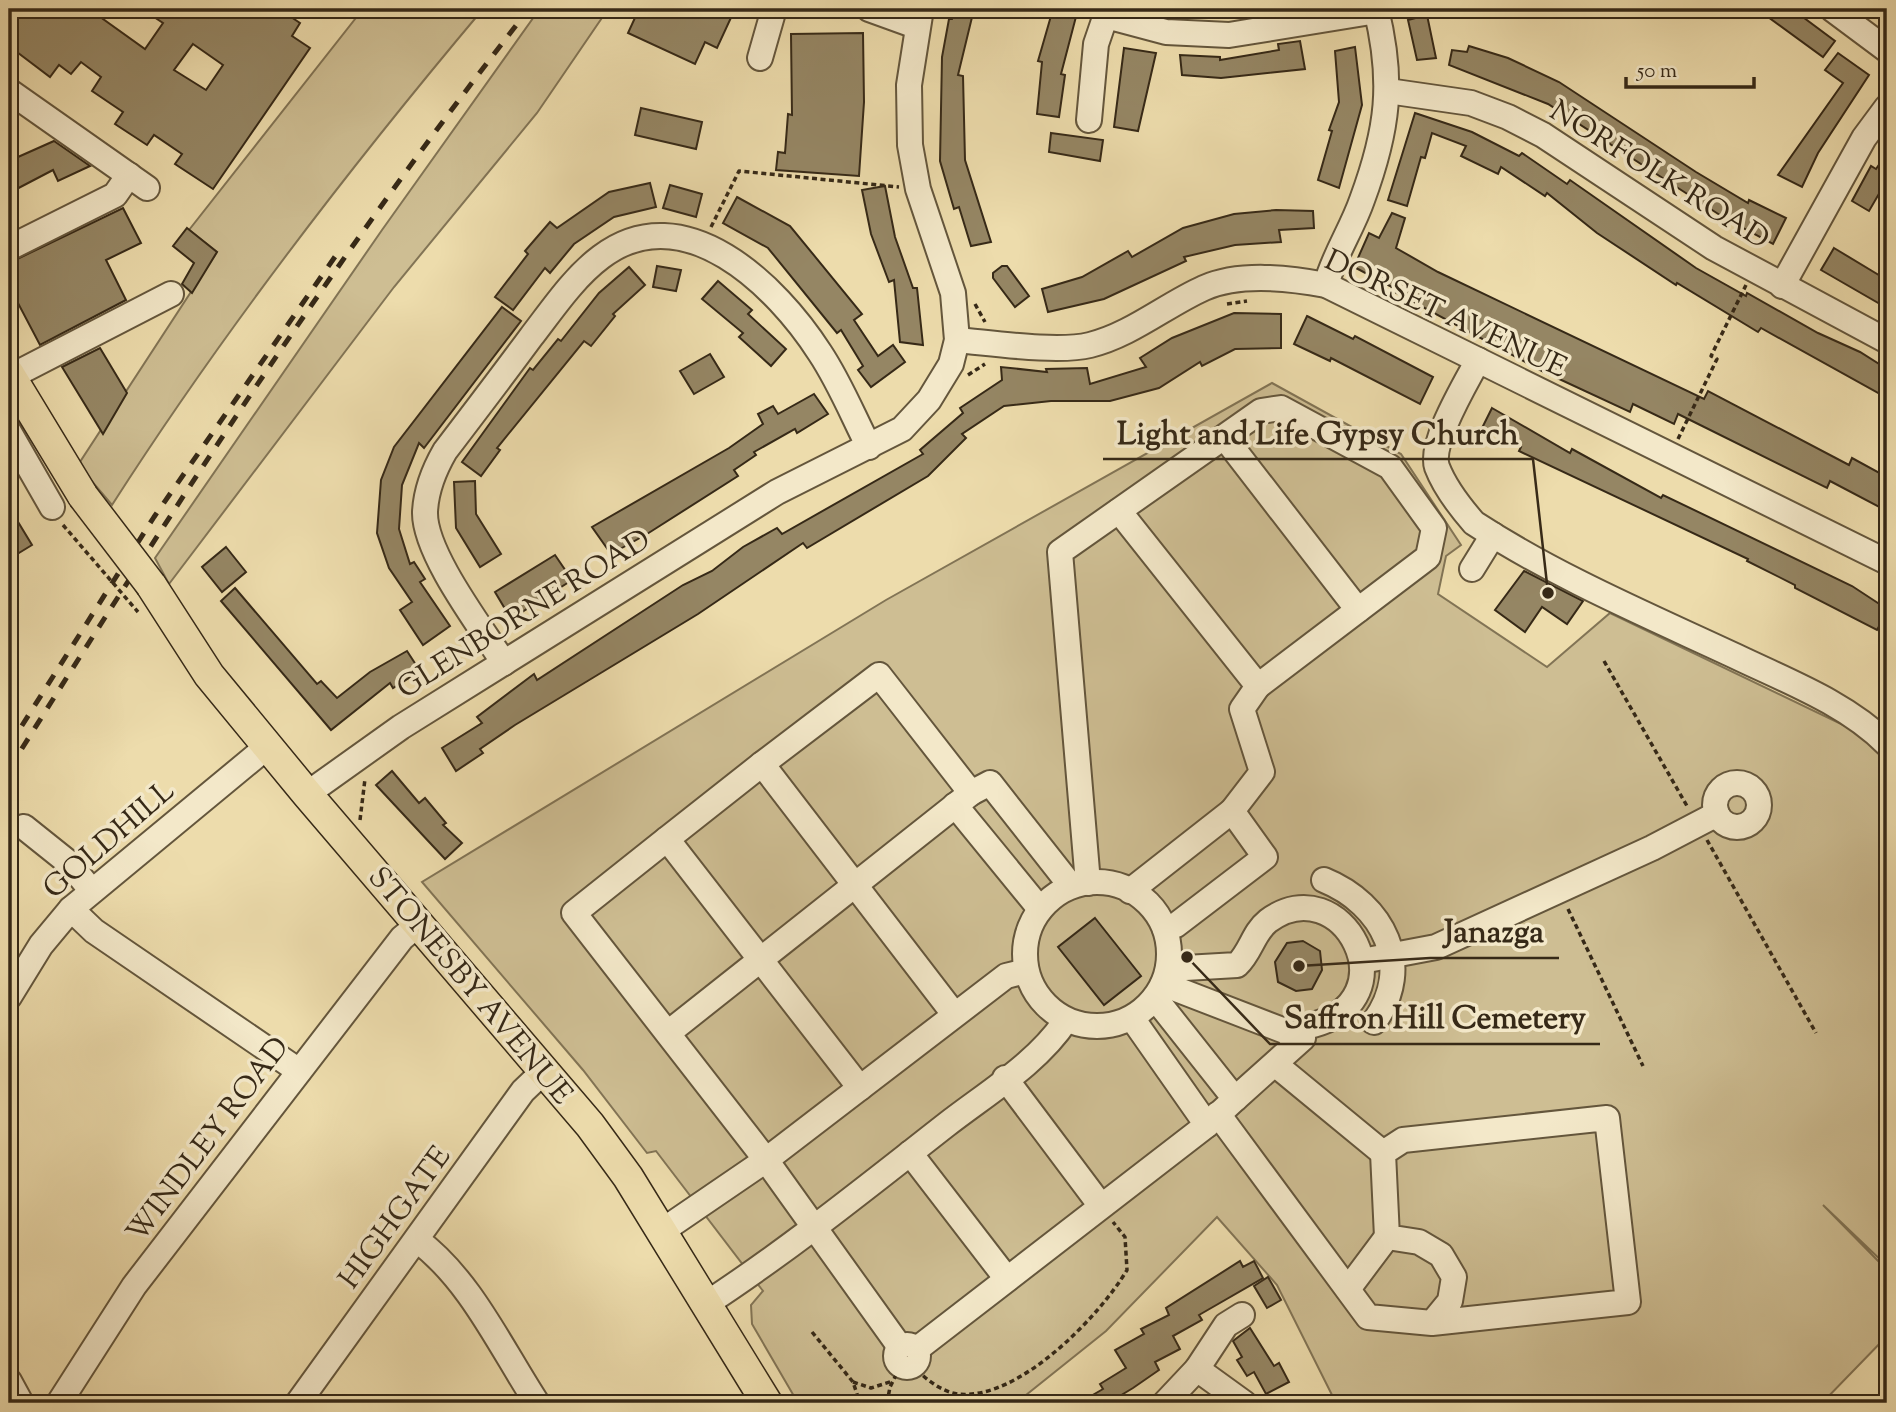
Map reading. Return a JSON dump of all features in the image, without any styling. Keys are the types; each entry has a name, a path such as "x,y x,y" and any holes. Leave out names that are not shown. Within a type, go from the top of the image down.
{"main road":[{"name":"STONESBY AVENUE","path":"10,376 83,496 151,585 209,675 307,794 590,1125 662,1231 766,1403"}],"street":[{"path":"760,58 774,9"},
{"path":"869,9 918,17 909,85 910,145 918,189 953,293 957,340"},
{"path":"1832,9 1887,50"},
{"path":"1089,120 1096,44 1107,12 1166,32 1229,35 1377,10 1388,66 1384,129 1362,201 1326,285"},
{"name":"NORFOLK ROAD","path":"1388,91 1471,103 1508,117 1543,135 1753,271 1887,341"},
{"path":"9,92 138,182 9,248"},
{"path":"1782,286 1864,138 1887,107"},
{"path":"504,663 433,548 425,514 428,491 434,469 445,452 552,310 599,258 621,245 653,237 675,237 702,244 751,272 811,339 828,366 869,447"},
{"name":"DORSET AVENUE","path":"957,340 1026,346 1089,345 1139,324 1206,287 1239,280 1291,279 1326,285 1671,453 1887,562"},
{"path":"10,376 171,294"},
{"name":"GLENBORNE ROAD","path":"307,794 401,727 777,492 902,429 929,400 951,364 957,340"},
{"path":"1478,360 1442,434 1436,465 1457,504 1474,523 1616,600 1809,691 1871,727 1887,744"},
{"path":"1079,885 1060,552 1225,439 1261,411 1281,408 1390,467 1434,528 1428,557 1258,686 1242,709 1262,772 1232,811 1130,891"},
{"path":"9,432 58,516"},
{"path":"1225,439 1358,610"},
{"path":"1119,510 1258,686"},
{"path":"1472,569 1493,535"},
{"path":"1040,909 879,675 574,913 766,1160 905,1362 1220,1113 1303,1038 1162,984"},
{"name":"GOLDHILL","path":"9,998 41,945 71,909 268,746"},
{"path":"762,764 954,1014"},
{"path":"667,1033 963,799 990,783 1079,885"},
{"path":"1165,929 1176,925 1265,857 1232,811"},
{"path":"1362,961 1436,947 1707,819"},
{"path":"24,827 69,863 92,890"},
{"path":"667,839 860,1088"},
{"path":"1324,880 1349,892 1369,909 1384,932 1391,957 1388,994 1374,1023"},
{"path":"1079,885 1118,885 1130,891 1156,912 1165,929 1170,949 1162,984 1132,1018 1099,1027 1066,1020 1041,1000 1026,971 1025,950 1029,928 1040,909 1054,896 1079,885"},
{"path":"71,909 94,931 299,1071"},
{"path":"1162,984 1237,965 1268,921 1286,912 1306,909 1325,913 1343,923 1356,938 1362,961 1362,978 1349,1004 1327,1021 1309,1026"},
{"name":"WINDLEY ROAD","path":"59,1403 134,1286 402,938 419,924"},
{"path":"662,1231 766,1160 1006,976 1026,971"},
{"path":"1162,984 1220,1113"},
{"path":"1132,1018 1220,1113 1368,1317 1432,1322 1628,1302 1607,1118 1403,1140 1383,1153"},
{"path":"706,1304 815,1228 1005,1079 1051,1042 1066,1020"},
{"path":"1276,1065 1383,1153 1387,1237 1348,1289"},
{"name":"HIGHGATE","path":"298,1403 523,1091 544,1071"},
{"path":"1005,1079 1101,1206"},
{"path":"910,1153 1007,1279"},
{"path":"1387,1237 1419,1242 1441,1255 1454,1277 1450,1301 1432,1322"},
{"path":"416,1240 438,1255 455,1275 537,1403"},
{"path":"1166,1403 1197,1369 1226,1325 1242,1315"},
{"path":"1197,1369 1244,1403"},
{"path":"9,1381 21,1403"}],"path":[{"path":"702,244 739,171 918,189"},
{"path":"1671,453 1717,359 1711,356 1753,271"},
{"path":"972,300 987,325"},
{"path":"962,379 986,363"},
{"path":"58,516 138,612"},
{"path":"1604,661 1707,819 1816,1033"},
{"path":"356,849 366,776"},
{"path":"1559,891 1643,1066"},
{"path":"905,1362 940,1388 959,1394 992,1390 1025,1372 1070,1338 1104,1303 1127,1270 1125,1237 1101,1206"},
{"path":"812,1332 853,1382 860,1403"},
{"path":"853,1382 871,1388 905,1362"},
{"path":"887,1403 905,1362"}],"shaded area":[{"path":"363,9 483,9 290,251 199,376 112,505 78,465 217,252 189,230"},
{"path":"577,9 608,9 537,113 394,287 169,584 155,558 382,230 536,14 572,15"},
{"path":"1272,383 1401,454 1461,545 1446,556 1438,594 1547,667 1610,613 1862,734 1887,758 1887,1266 1823,1205 1887,1270 1887,1336 1822,1403 1336,1403 1277,1285 1217,1217 1106,1331 1016,1403 798,1403 752,1324 751,1305 763,1291 656,1151 647,1153 583,1070 422,882 886,600"}],"building":[{"path":"9,9 89,9 145,49 163,23 142,9 279,9 300,23 292,36 310,48 213,189 175,164 182,154 154,135 147,145 115,124 123,112 92,91 101,77 81,62 71,74 59,65 50,77 9,46","holes":["193,44 223,65 206,90 174,70"]},
{"path":"639,9 735,9 717,48 705,42 695,64 628,33"},
{"path":"956,9 974,9 958,75 963,76 965,160 991,242 971,246 959,207 954,209 940,161 942,57 949,19 952,19"},
{"path":"1053,9 1078,9 1061,74 1065,75 1059,117 1037,114 1042,62 1038,61"},
{"path":"1757,9 1792,9 1835,41 1823,57"},
{"path":"1427,15 1436,58 1417,60 1408,20"},
{"path":"863,33 864,102 859,176 776,170 778,152 785,153 788,114 792,115 791,34"},
{"path":"1300,41 1305,69 1221,78 1182,75 1180,55 1220,57 1220,60 1279,50 1278,44"},
{"path":"1469,46 1508,58 1559,82 1696,172 1748,203 1749,200 1786,218 1773,244 1726,219 1548,104 1449,65 1452,50 1467,52"},
{"path":"1355,47 1362,105 1339,188 1318,180 1332,131 1329,130 1339,102 1335,51"},
{"path":"1124,48 1156,53 1138,131 1114,127"},
{"path":"1838,53 1869,75 1818,153 1802,187 1778,175 1843,83 1825,70"},
{"path":"641,108 702,122 696,149 635,135"},
{"path":"1415,113 1472,132 1519,156 1522,153 1567,184 1570,180 1696,268 1818,333 1860,352 1887,369 1887,384 1882,395 1761,328 1758,332 1677,283 1676,285 1597,233 1547,193 1545,196 1501,167 1498,174 1461,156 1466,146 1432,133 1425,158 1421,157 1407,206 1388,200"},
{"path":"1051,133 1103,140 1100,161 1049,152"},
{"path":"54,141 90,166 58,181 53,170 9,193 9,161"},
{"path":"1887,153 1887,180 1869,211 1852,201 1871,166 1876,169"},
{"path":"650,183 656,207 614,217 574,244 550,273 545,268 513,310 495,297 528,254 525,251 550,222 557,228 609,192"},
{"path":"670,185 702,194 696,217 663,208"},
{"path":"885,186 895,237 913,288 917,288 923,345 900,342 894,280 889,282 871,234 862,190"},
{"path":"737,197 790,226 862,314 854,320 878,356 893,345 905,362 871,387 858,370 863,366 841,330 837,333 768,248 723,223"},
{"path":"123,208 141,243 106,260 126,300 40,345 9,286 9,263"},
{"path":"1276,210 1313,211 1314,228 1279,230 1281,242 1235,245 1184,257 1186,261 1104,299 1048,312 1042,289 1082,277 1128,251 1132,257 1183,228 1234,214"},
{"path":"1392,213 1405,218 1396,248 1438,272 1704,399 1708,391 1849,465 1852,458 1887,477 1887,511 1830,481 1827,488 1678,414 1674,424 1633,404 1630,412 1542,371 1391,290 1392,287 1354,267 1369,233 1379,238"},
{"path":"187,228 217,252 192,293 182,284 194,263 173,246"},
{"path":"1834,248 1887,280 1887,308 1821,270"},
{"path":"657,266 681,270 676,291 653,287"},
{"path":"1002,266 1007,266 1029,296 1015,307 993,278 993,273"},
{"path":"629,267 645,285 613,314 615,316 591,346 584,341 497,448 500,450 481,476 462,462 530,368 533,370 558,339 561,341 599,293"},
{"path":"718,281 752,310 748,314 786,349 771,366 739,337 743,333 702,299"},
{"path":"502,307 521,321 424,448 419,443 402,485 399,529 410,564 414,562 425,579 420,582 450,626 423,645 400,610 412,602 389,568 377,533 381,480 394,447"},
{"path":"1234,313 1281,314 1281,348 1235,349 1202,366 1200,362 1159,388 1110,401 1051,401 1004,406 962,434 966,438 928,476 807,548 803,543 698,614 515,725 480,749 483,753 456,771 442,748 482,723 477,717 534,674 537,680 683,585 712,571 743,547 777,528 782,534 923,454 920,450 963,413 960,408 1002,380 1001,367 1047,372 1046,369 1087,368 1090,384 1146,367 1140,358 1172,338"},
{"path":"1307,316 1353,339 1355,336 1433,377 1420,404 1331,358 1330,361 1294,344"},
{"path":"100,348 127,393 103,434 62,367"},
{"path":"710,354 724,377 694,394 680,371"},
{"path":"814,394 828,414 797,433 795,429 754,452 756,455 734,470 738,476 647,534 611,554 592,527 729,448 763,424 758,414 773,406 778,414"},
{"path":"1492,408 1570,453 1572,449 1661,498 1663,495 1852,586 1887,609 1887,612 1877,630 1795,588 1795,585 1747,561 1748,559 1519,451 1521,447 1482,428"},
{"path":"475,481 476,514 501,554 480,567 456,528 454,482"},
{"path":"9,507 32,545 9,559"},
{"path":"226,547 246,572 222,592 202,567"},
{"path":"555,555 572,580 511,619 495,592"},
{"path":"1524,571 1583,601 1567,624 1542,607 1525,632 1495,610"},
{"path":"235,588 317,684 321,681 337,698 370,672 407,651 420,671 393,688 390,683 331,730 221,601"},
{"path":"392,771 419,803 425,798 446,823 443,825 462,843 445,859 376,785"},
{"path":"1095,918 1141,976 1104,1005 1058,947"},
{"path":"1303,941 1320,951 1322,970 1312,989 1296,991 1278,982 1275,962 1287,943"},
{"path":"1240,1261 1243,1267 1254,1261 1263,1278 1199,1315 1202,1320 1173,1336 1180,1349 1155,1362 1159,1370 1133,1388 1108,1403 1079,1403 1103,1389 1100,1384 1126,1368 1115,1350 1144,1334 1141,1329 1169,1315 1166,1308"},
{"path":"1268,1277 1281,1300 1267,1308 1254,1286"},
{"path":"1250,1328 1274,1366 1279,1363 1289,1382 1266,1394 1254,1372 1247,1376 1237,1360 1242,1357 1233,1341"}],"railway":[{"path":"9,769 259,382 391,193 529,9"},
{"path":"9,746 154,517 339,251"}],"place":[{"name":"Light and Life Gypsy Church","path":"1548,593"},
{"name":"Saffron Hill Cemetery","path":"1187,957"},
{"name":"Janazga","path":"1299,966"}]}
